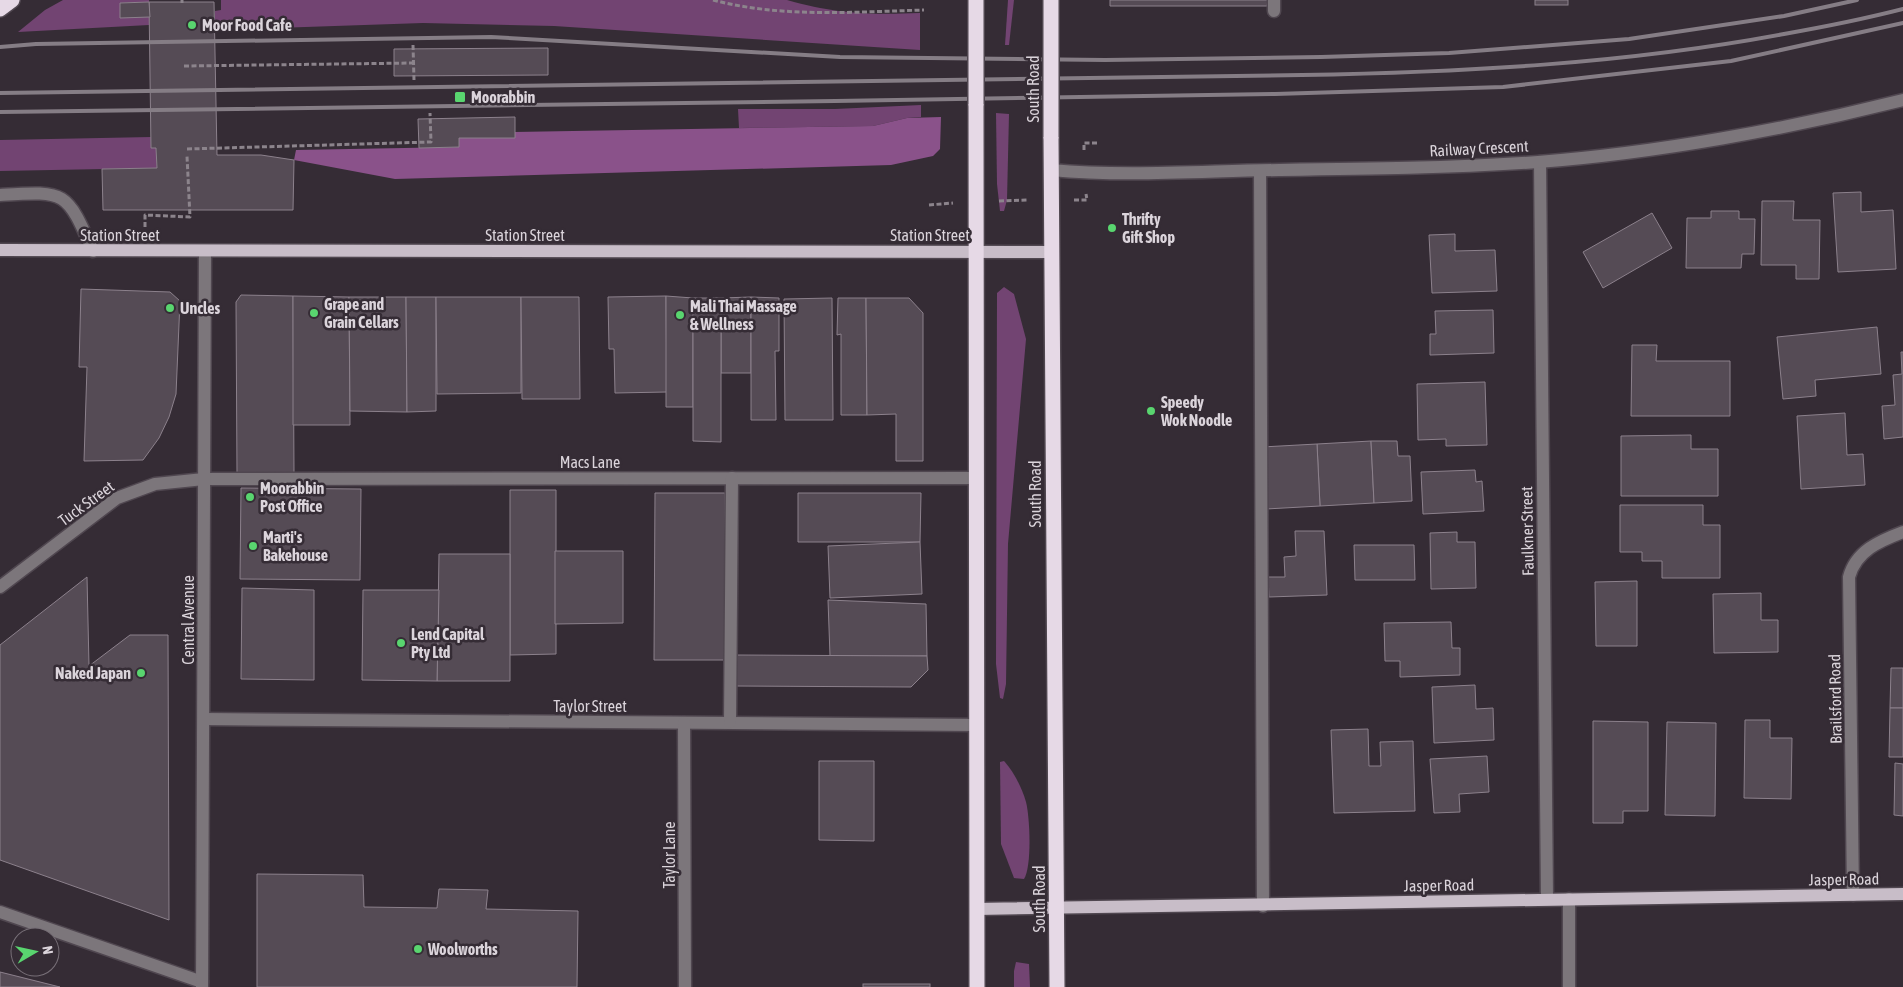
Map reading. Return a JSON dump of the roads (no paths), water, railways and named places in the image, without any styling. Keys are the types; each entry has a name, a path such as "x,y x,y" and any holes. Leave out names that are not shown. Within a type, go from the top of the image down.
{"highway":[{"path":"976,0 975,725 977,987"},
{"name":"South Road","path":"1051,0 1051,252 1057,987"}],"main road":[{"name":"Station Street","path":"0,250 145,252 1051,252"},
{"name":"Jasper Road","path":"976,909 1263,906 1547,899 1903,894"}],"street":[{"name":"Railway Crescent","path":"1051,170 1102,174 1383,169 1540,162 1703,140 1811,120 1903,100"},
{"name":"Faulkner Street","path":"1540,162 1547,899"},
{"path":"1260,171 1263,906"},
{"path":"0,195 37,193 61,197 68,202 80,222 93,251"},
{"name":"Central Avenue","path":"202,984 205,252"},
{"path":"730,722 732,478"},
{"name":"Macs Lane","path":"204,479 976,478"},
{"name":"Tuck Street","path":"0,587 117,498 155,484 204,479"},
{"name":"Brailsford Road","path":"1853,895 1850,577 1852,565 1861,555 1873,546 1903,532"},
{"name":"Taylor Street","path":"204,719 975,725"},
{"name":"Taylor Lane","path":"684,723 685,987"},
{"path":"1569,899 1569,987"},
{"path":"0,912 202,984"}],"railway":[{"path":"0,47 36,44 491,37 840,57 1105,60 1321,57 1449,53 1629,39 1784,16 1857,0"},
{"path":"0,93 1423,72 1544,65 1664,53 1799,31 1903,9"},
{"path":"0,112 1275,94 1503,87 1731,61 1903,23"}],"place":[{"name":"Moor Food Cafe","path":"192,25"},
{"name":"Moorabbin","path":"460,97"},
{"name":"Thrifty Gift Shop","path":"1112,228"},
{"name":"Uncles","path":"170,308"},
{"name":"Grape and Grain Cellars","path":"314,313"},
{"name":"Mali Thai Massage & Wellness","path":"680,315"},
{"name":"Speedy Wok Noodle","path":"1151,411"},
{"name":"Moorabbin Post Office","path":"250,497"},
{"name":"Marti's Bakehouse","path":"253,546"},
{"name":"Lend Capital Pty Ltd","path":"401,643"},
{"name":"Naked Japan","path":"141,673"},
{"name":"Woolworths","path":"418,949"}]}
